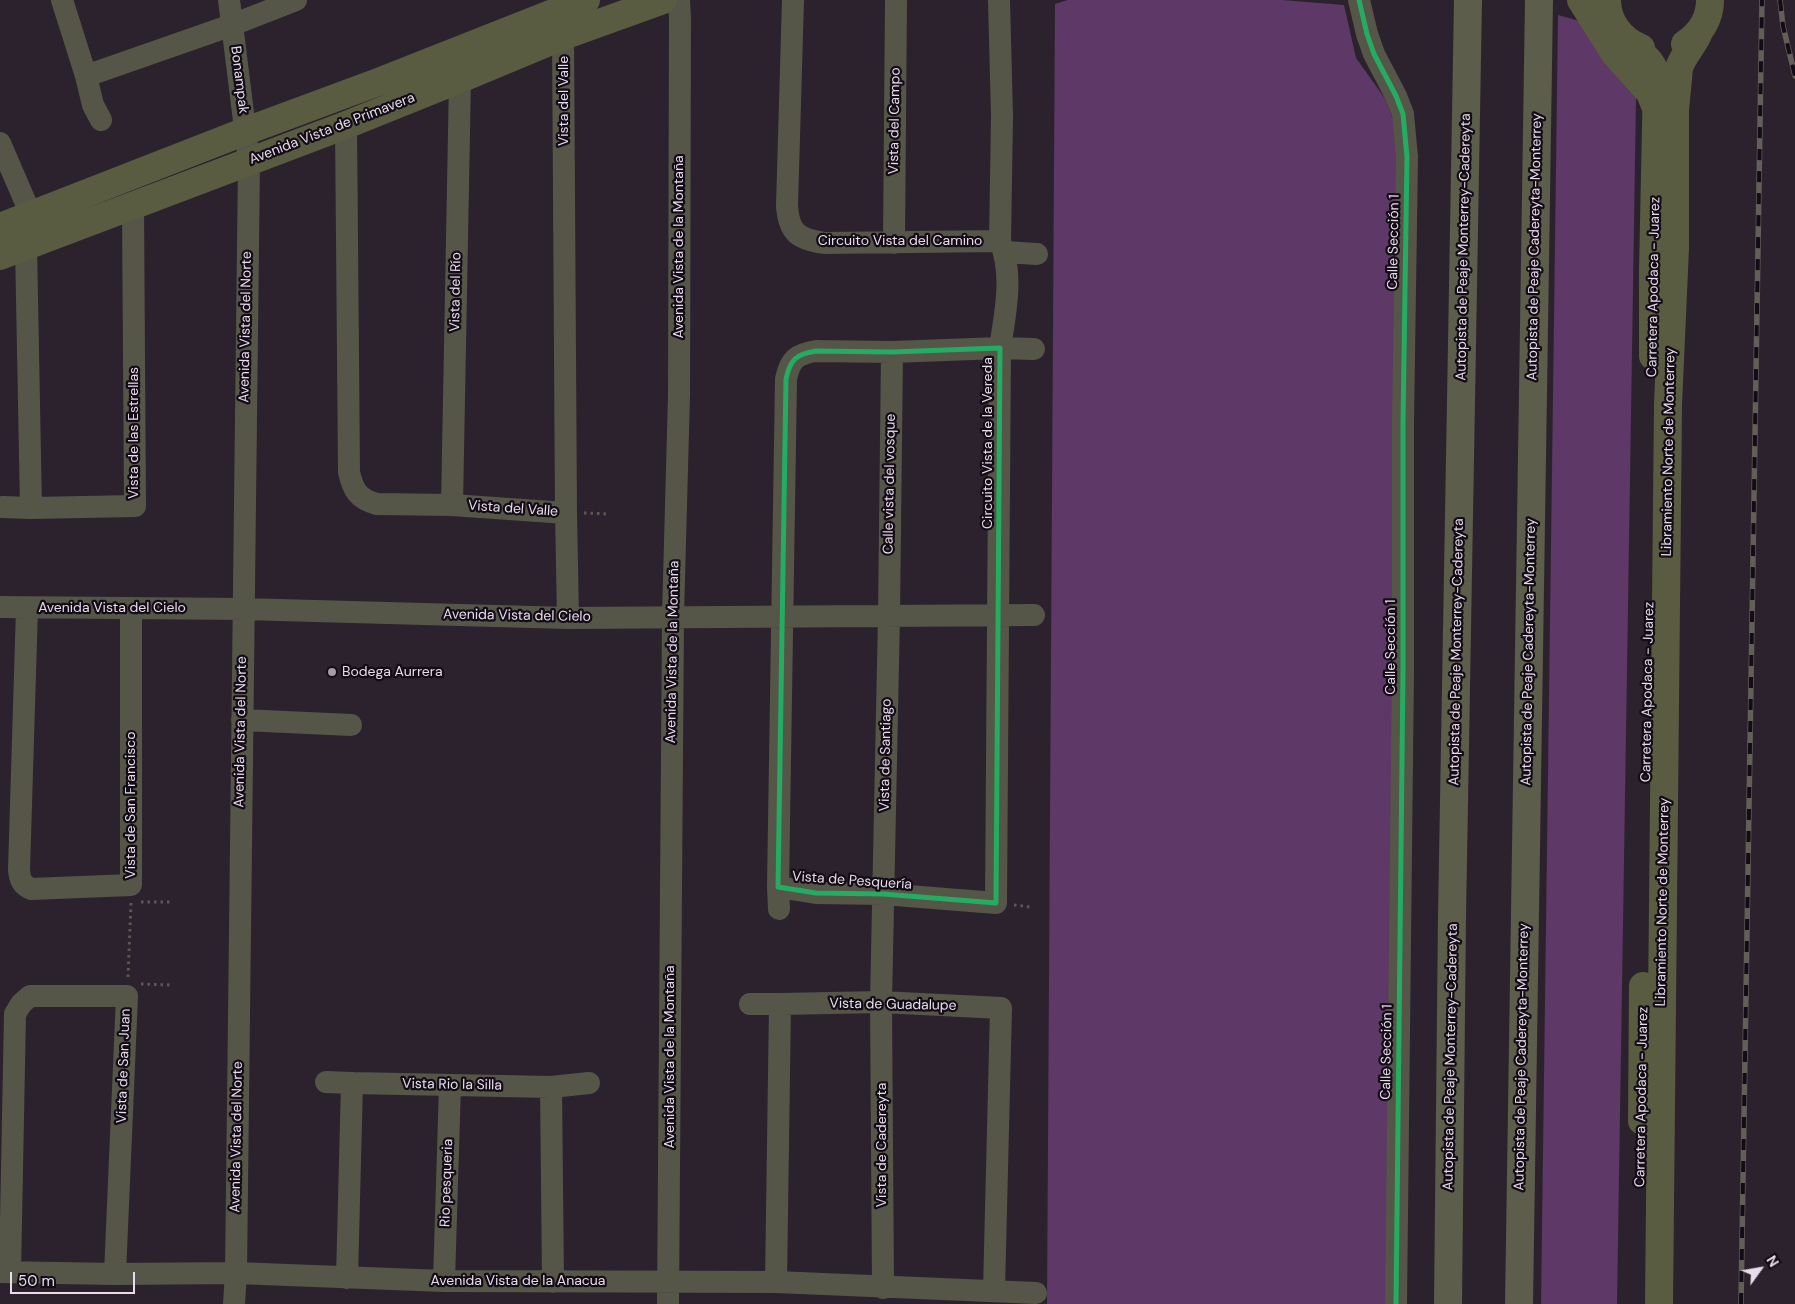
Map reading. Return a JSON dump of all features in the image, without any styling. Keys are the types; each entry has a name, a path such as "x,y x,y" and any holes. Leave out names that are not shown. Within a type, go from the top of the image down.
{"highway":[{"name":"Autopista de Peaje Cadereyta-Monterrey","path":"1519,1304 1539,0"},
{"name":"Autopista de Peaje Monterrey-Cadereyta","path":"1448,1304 1468,11"}],"main road":[{"name":"Avenida Vista de Primavera","path":"0,227 586,0"},
{"name":"Avenida Vista de Primavera","path":"0,256 346,125 563,36 663,0"},
{"path":"1582,0 1610,27 1644,49 1664,51 1683,45 1699,32"},
{"path":"1582,0 1616,54 1666,109"},
{"path":"1607,0 1609,14 1622,36"},
{"path":"1666,109 1679,68 1705,24 1710,0"},
{"path":"1666,109 1683,84 1691,67 1706,47 1716,20 1719,0"},
{"name":"Carretera Apodaca - Juarez","path":"1622,36 1652,63 1666,109 1653,271 1653,460 1642,1036 1641,1304"},
{"name":"Libramiento Norte de Monterrey","path":"1659,1304 1668,404 1675,248 1666,109"}],"street":[{"path":"62,0 93,104 101,120"},
{"name":"Bonampak","path":"229,0 249,161"},
{"path":"86,76 296,0"},
{"name":"Avenida Vista de la Montaña","path":"668,1293 673,616 679,395 679,0"},
{"name":"Circuito Vista del Camino","path":"793,0 787,206 788,220 796,234 818,242 1002,247 1002,116 999,0"},
{"name":"Vista del Campo","path":"894,243 896,0"},
{"name":"Calle Sección 1","path":"1359,0 1374,54 1396,96 1403,114 1407,157 1396,1304"},
{"name":"Vista del Valle","path":"346,125 349,472 351,482 357,494 365,501 377,504 452,505 566,513 563,36"},
{"name":"Vista del Río","path":"452,505 460,79"},
{"path":"0,143 31,215"},
{"name":"Avenida Vista del Norte","path":"234,1304 236,1273 249,161"},
{"name":"Vista de las Estrellas","path":"31,508 134,506 134,205"},
{"path":"2,507 31,508 26,246"},
{"path":"1034,349 1000,348 1008,291 1007,262 1002,247 1037,254"},
{"name":"Circuito Vista de la Vereda","path":"783,617 786,379 788,367 804,353 816,351 892,352 1000,348 998,616"},
{"name":"Calle vista del vosque","path":"889,616 892,352"},
{"path":"566,513 568,618"},
{"name":"Avenida Vista del Cielo","path":"0,607 243,609 568,618 1034,615"},
{"name":"Vista de San Francisco","path":"27,608 19,870 20,879 24,886 32,889 131,885 131,608"},
{"name":"Vista de Santiago","path":"881,1002 889,616"},
{"name":"Vista de Pesquería","path":"783,617 778,886 816,893 883,894 996,904 998,616"},
{"path":"242,720 351,725"},
{"path":"778,886 778,909"},
{"name":"Vista de San Juan","path":"5,1272 15,1014 30,996 128,990 115,1274"},
{"name":"Vista de Guadalupe","path":"750,1004 881,1002 1001,1008 994,1290"},
{"name":"Vista de Cadereyta","path":"881,1002 883,1288"},
{"path":"776,1282 780,1004"},
{"name":"Vista Rio la Silla","path":"326,1082 551,1086 589,1083"},
{"path":"346,1278 352,1083"},
{"name":"Rio pesqueria","path":"444,1281 450,1085"},
{"path":"551,1086 553,1282"},
{"name":"Avenida Vista de la Anacua","path":"5,1272 115,1274 236,1273 444,1281 553,1282 668,1293 776,1282 1036,1293"}],"path":[{"path":"170,985 128,990 131,902 173,902"}],"shaded area":[{"path":"1068,0 1282,0 1344,5 1356,58 1386,100 1400,139 1387,1304 1047,1304 1055,4"},
{"path":"1558,15 1619,32 1637,34 1617,1304 1541,1304"}],"railway":[{"path":"1741,1304 1762,0"},
{"path":"1780,0 1783,26 1795,76"}],"cycle path":[{"path":"1359,0 1374,54 1396,96 1403,114 1407,157 1396,1304"},
{"path":"1000,348 996,903 883,894 816,893 778,887 786,379 792,362 799,356 816,351 892,352 1000,348"}],"place":[{"name":"Bodega Aurrera","path":"332,672"}]}
